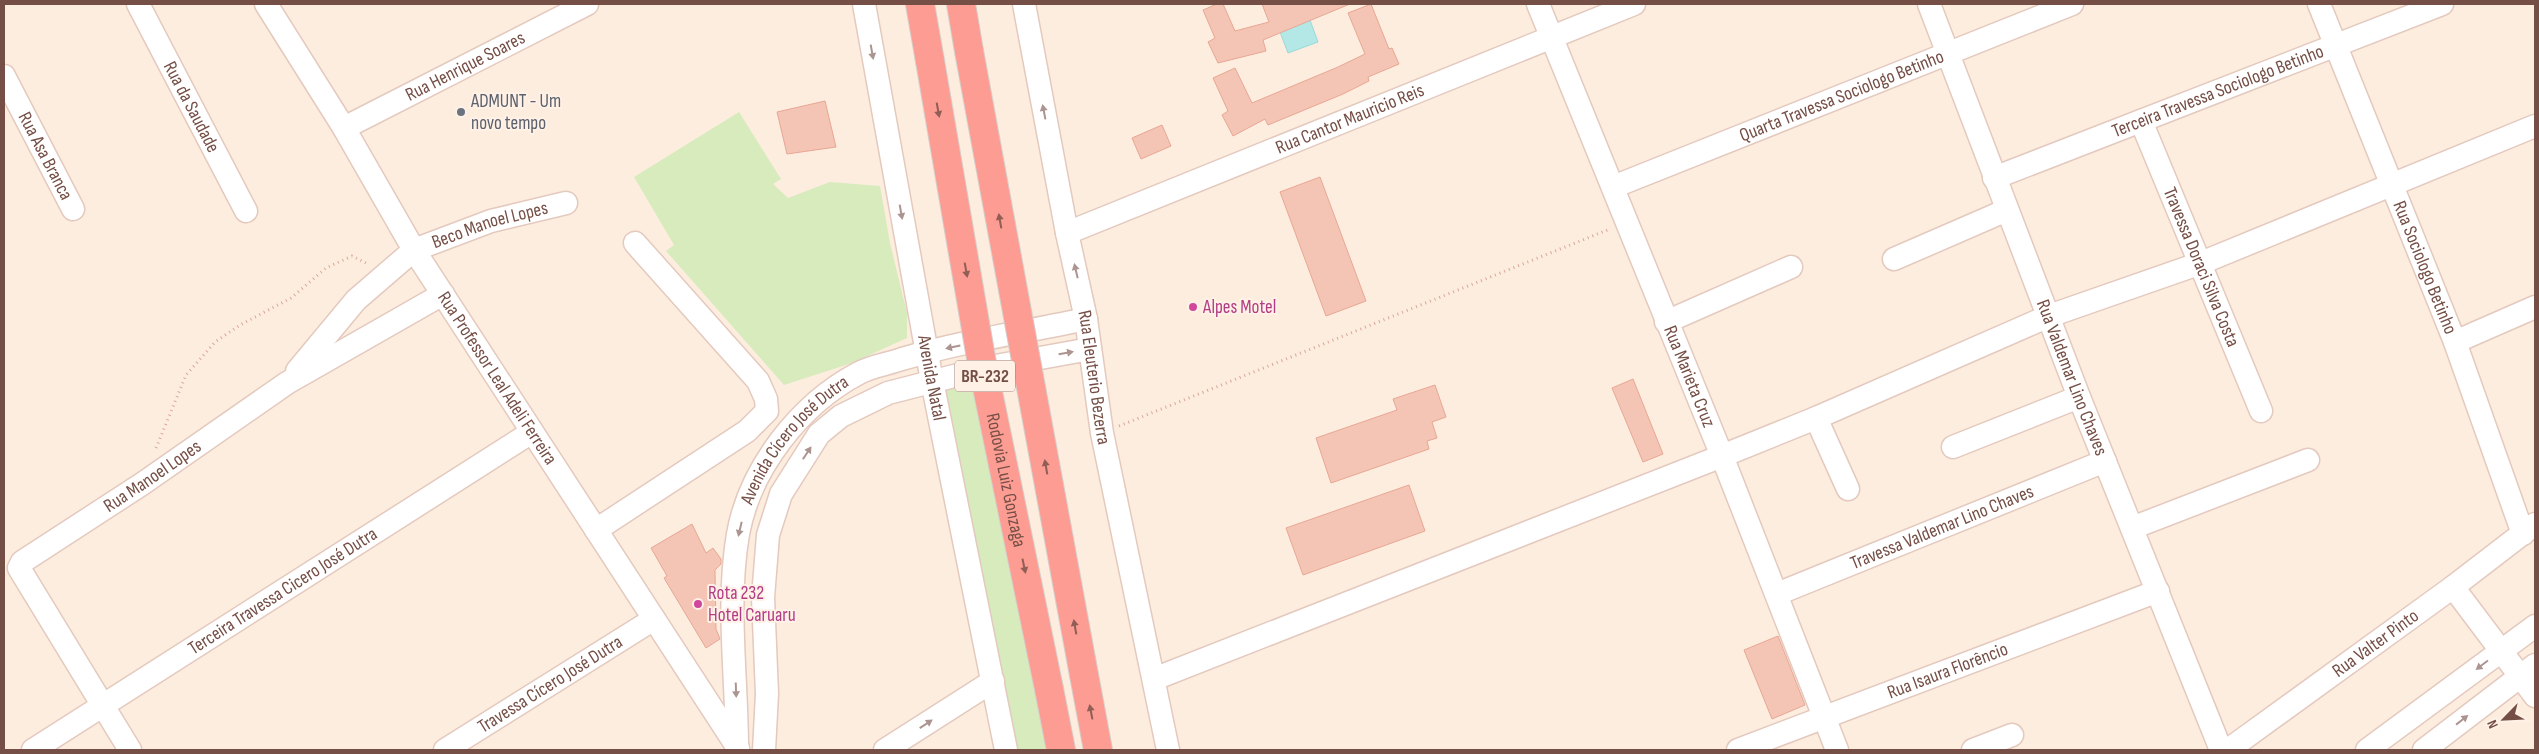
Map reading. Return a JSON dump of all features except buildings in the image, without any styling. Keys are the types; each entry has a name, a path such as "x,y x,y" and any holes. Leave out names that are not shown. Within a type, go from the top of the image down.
{"highway":[{"name":"Rodovia Luiz Gonzaga","path":"920,4 981,358 1061,750"},
{"name":"BR-232","path":"961,4 1098,750"}],"street":[{"name":"Rua da Saudade","path":"138,4 246,211"},
{"name":"Rua Professor Leal Adeli Ferreira","path":"266,4 344,128 414,250 737,749"},
{"name":"Rua Henrique Soares","path":"344,128 587,4"},
{"name":"Avenida Natal","path":"864,4 932,381 1006,750"},
{"name":"Rua Eleuterio Bezerra","path":"1024,4 1067,233 1086,319 1102,433 1168,750"},
{"name":"Rua Marieta Cruz","path":"1538,4 1722,456 1837,750"},
{"name":"Rua Cantor Mauricio Reis","path":"1067,233 1634,4"},
{"name":"Rua Valdemar Lino Chaves","path":"1929,4 1949,53 1994,178 2049,316 2078,397 2221,750"},
{"name":"Quarta Travessa Sociologo Betinho","path":"1612,187 2072,4"},
{"name":"Rua Sociologo Betinho","path":"2319,4 2529,529"},
{"name":"Terceira Travessa Sociologo Betinho","path":"1994,178 2442,4"},
{"name":"Rua Asa Branca","path":"4,76 73,209"},
{"name":"Travessa Doraci Silva Costa","path":"2141,121 2261,411"},
{"path":"1154,679 1816,418 2049,316 2201,263 2535,126"},
{"name":"Beco Manoel Lopes","path":"414,250 491,221 566,203"},
{"path":"1894,258 2008,210"},
{"path":"596,530 747,431 767,411 766,399 758,381 635,242"},
{"name":"Rua Manoel Lopes","path":"287,383 356,300 385,273 414,250"},
{"path":"1666,322 1792,267"},
{"name":"Rua Manoel Lopes","path":"103,708 19,568 22,562 142,484 287,383 443,294"},
{"path":"2455,342 2535,307"},
{"name":"Avenida Cícero José Dutra","path":"737,749 732,603 738,534 747,503 762,466 816,402 860,372 927,352 1086,319"},
{"name":"Avenida Cícero José Dutra","path":"764,750 767,694 764,588 768,535 781,494 819,434 841,416 888,393 985,368 1090,349"},
{"path":"1953,447 2078,397"},
{"path":"1816,418 1848,489"},
{"name":"Terceira Travessa Cicero José Dutra","path":"33,750 103,708 532,432"},
{"path":"2132,528 2308,460"},
{"name":"Travessa Valdemar Lino Chaves","path":"1777,594 2105,461"},
{"name":"Rua Valter Pinto","path":"2228,750 2453,587 2529,529"},
{"path":"2453,587 2501,651 2528,670 2535,696"},
{"name":"Rua Isaura Florêncio","path":"1738,750 2158,591"},
{"name":"Travessa Cícero José Dutra","path":"445,750 654,619"},
{"path":"2367,750 2535,626"},
{"path":"2424,750 2528,670"},
{"path":"885,750 993,681"},
{"path":"103,708 130,750"},
{"path":"1973,750 2012,735"}],"path":[{"path":"1102,433 1627,222"},
{"path":"142,484 186,375 215,342 240,325 291,298 326,268 352,256 385,273"}],"green space":[{"path":"739,112 781,179 773,184 788,198 830,182 880,186 890,243 907,313 907,338 852,363 784,385 666,251 674,245 634,177"},
{"path":"989,375 1060,750 1018,750 943,389"}],"water":[{"path":"1310,20 1318,42 1288,53 1280,32"}],"place":[{"name":"ADMUNT - Um novo tempo","path":"461,112"},
{"name":"Alpes Motel","path":"1193,307"},
{"name":"Rota 232 Hotel Caruaru","path":"698,604"}]}
